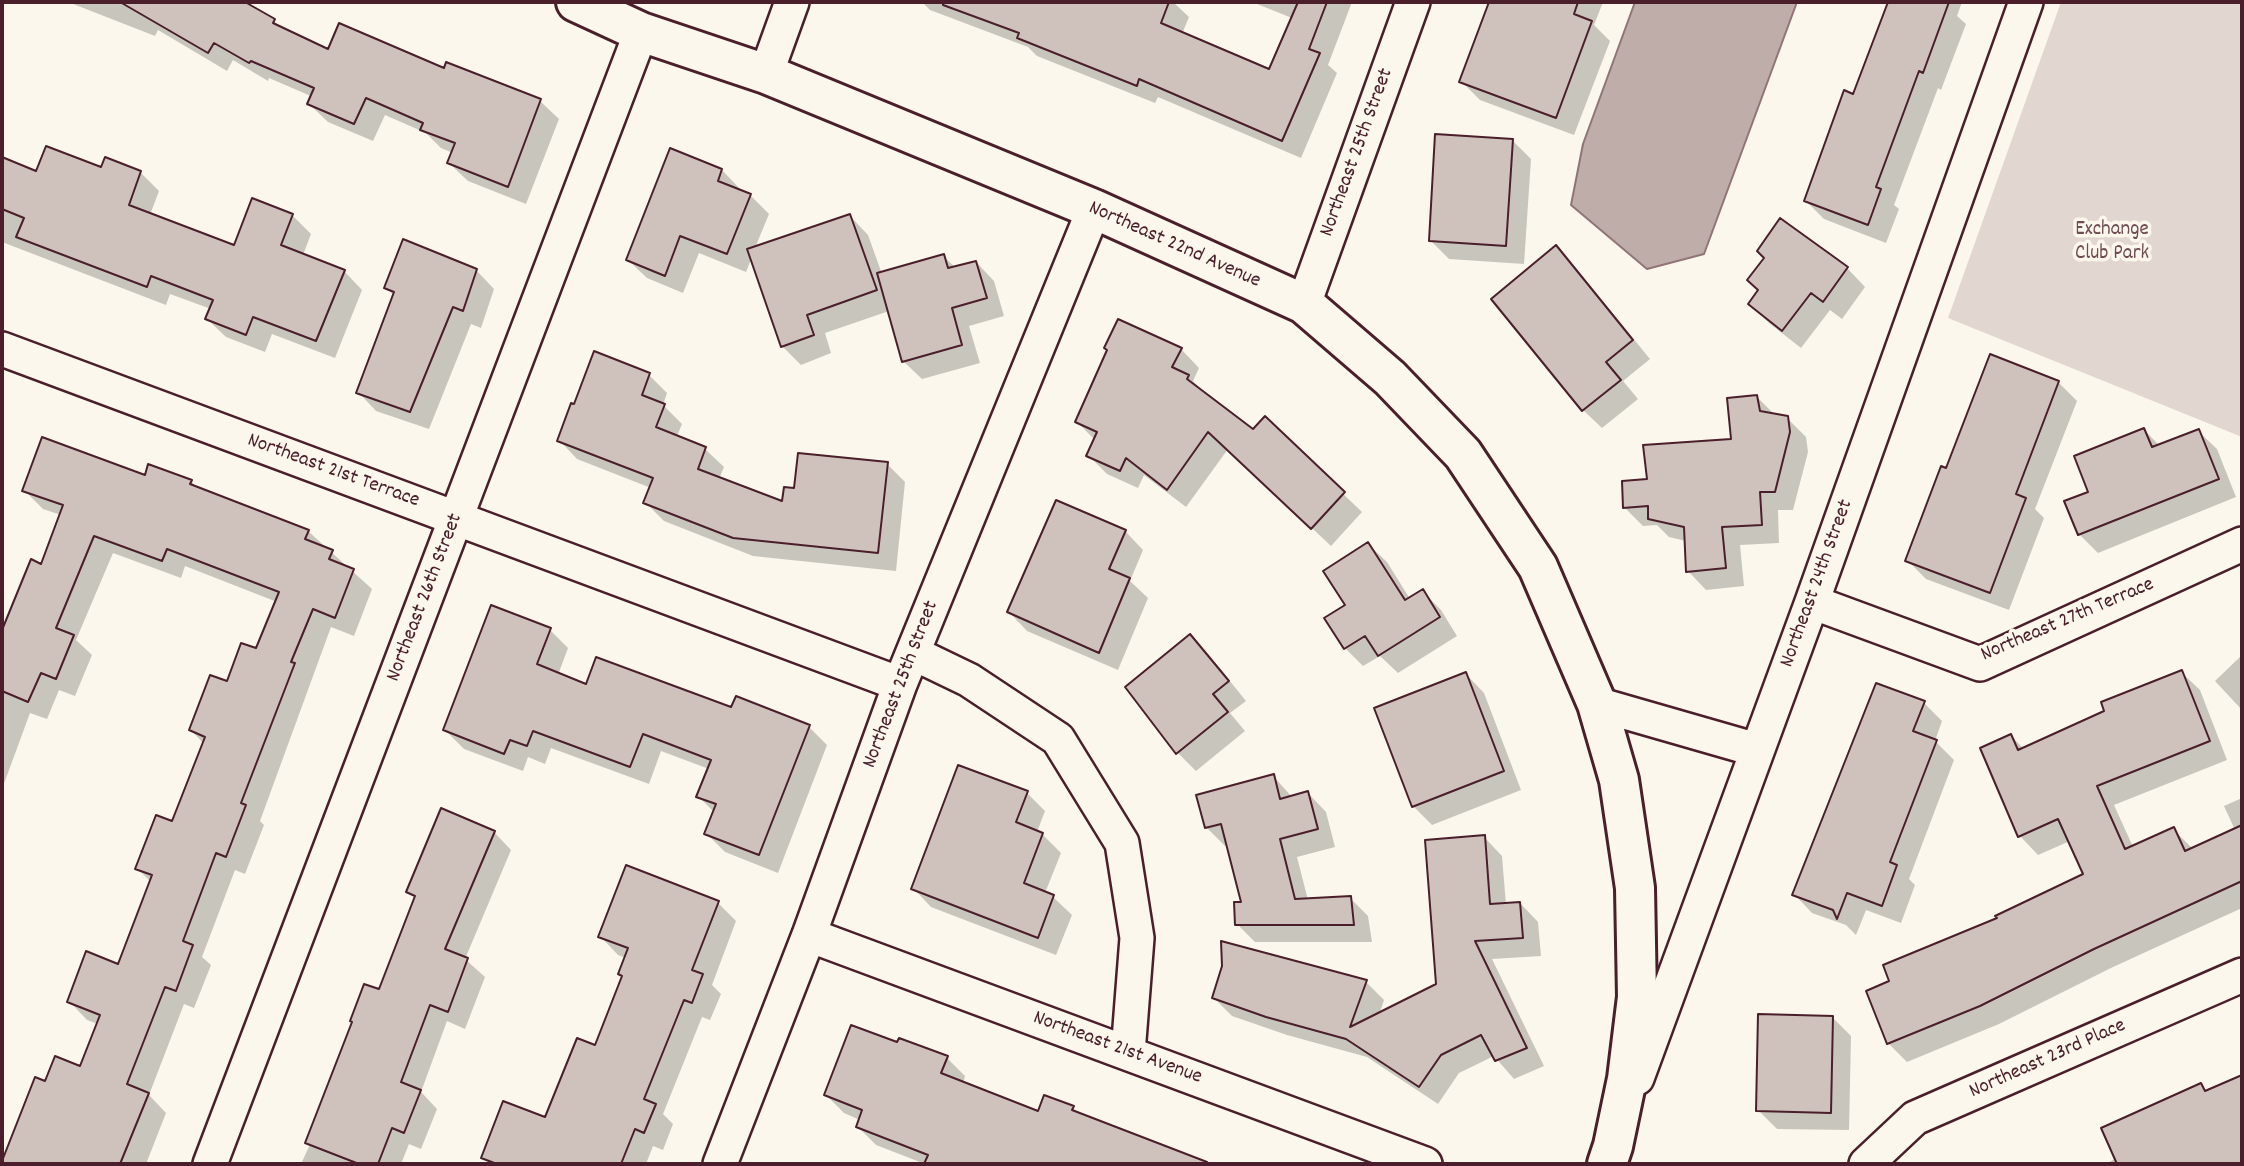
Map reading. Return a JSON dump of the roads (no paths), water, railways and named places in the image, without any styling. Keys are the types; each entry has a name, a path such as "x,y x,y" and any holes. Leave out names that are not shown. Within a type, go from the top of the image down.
{"street":[{"name":"Northeast 22nd Avenue","path":"576,2 641,32 766,74 1094,209 1304,304 1390,378 1463,454 1538,567 1597,704 1619,780 1635,888 1637,997 1627,1079 1610,1155"},
{"path":"766,74 792,2"},
{"name":"Northeast 25th Street","path":"1304,304 1413,2"},
{"name":"Northeast 24th Street","path":"1610,1155 1812,602 2025,2"},
{"name":"Northeast 26th Street","path":"210,1164 641,32"},
{"name":"Northeast 25th Street","path":"720,1164 809,935 900,684 1094,209"},
{"name":"Northeast 21st Terrace","path":"2,349 900,684"},
{"name":"Northeast 27th Terrace","path":"1812,602 1980,664 2242,544"},
{"path":"913,653 969,680 1058,739 1122,843 1137,938 1128,1053"},
{"path":"1597,704 1757,750"},
{"name":"Northeast 21st Avenue","path":"809,935 1425,1164"},
{"name":"Northeast 23rd Place","path":"1866,1164 1915,1118 2242,975"}],"park label":[{"name":"Exchange Club Park","path":"2112,243"}]}
